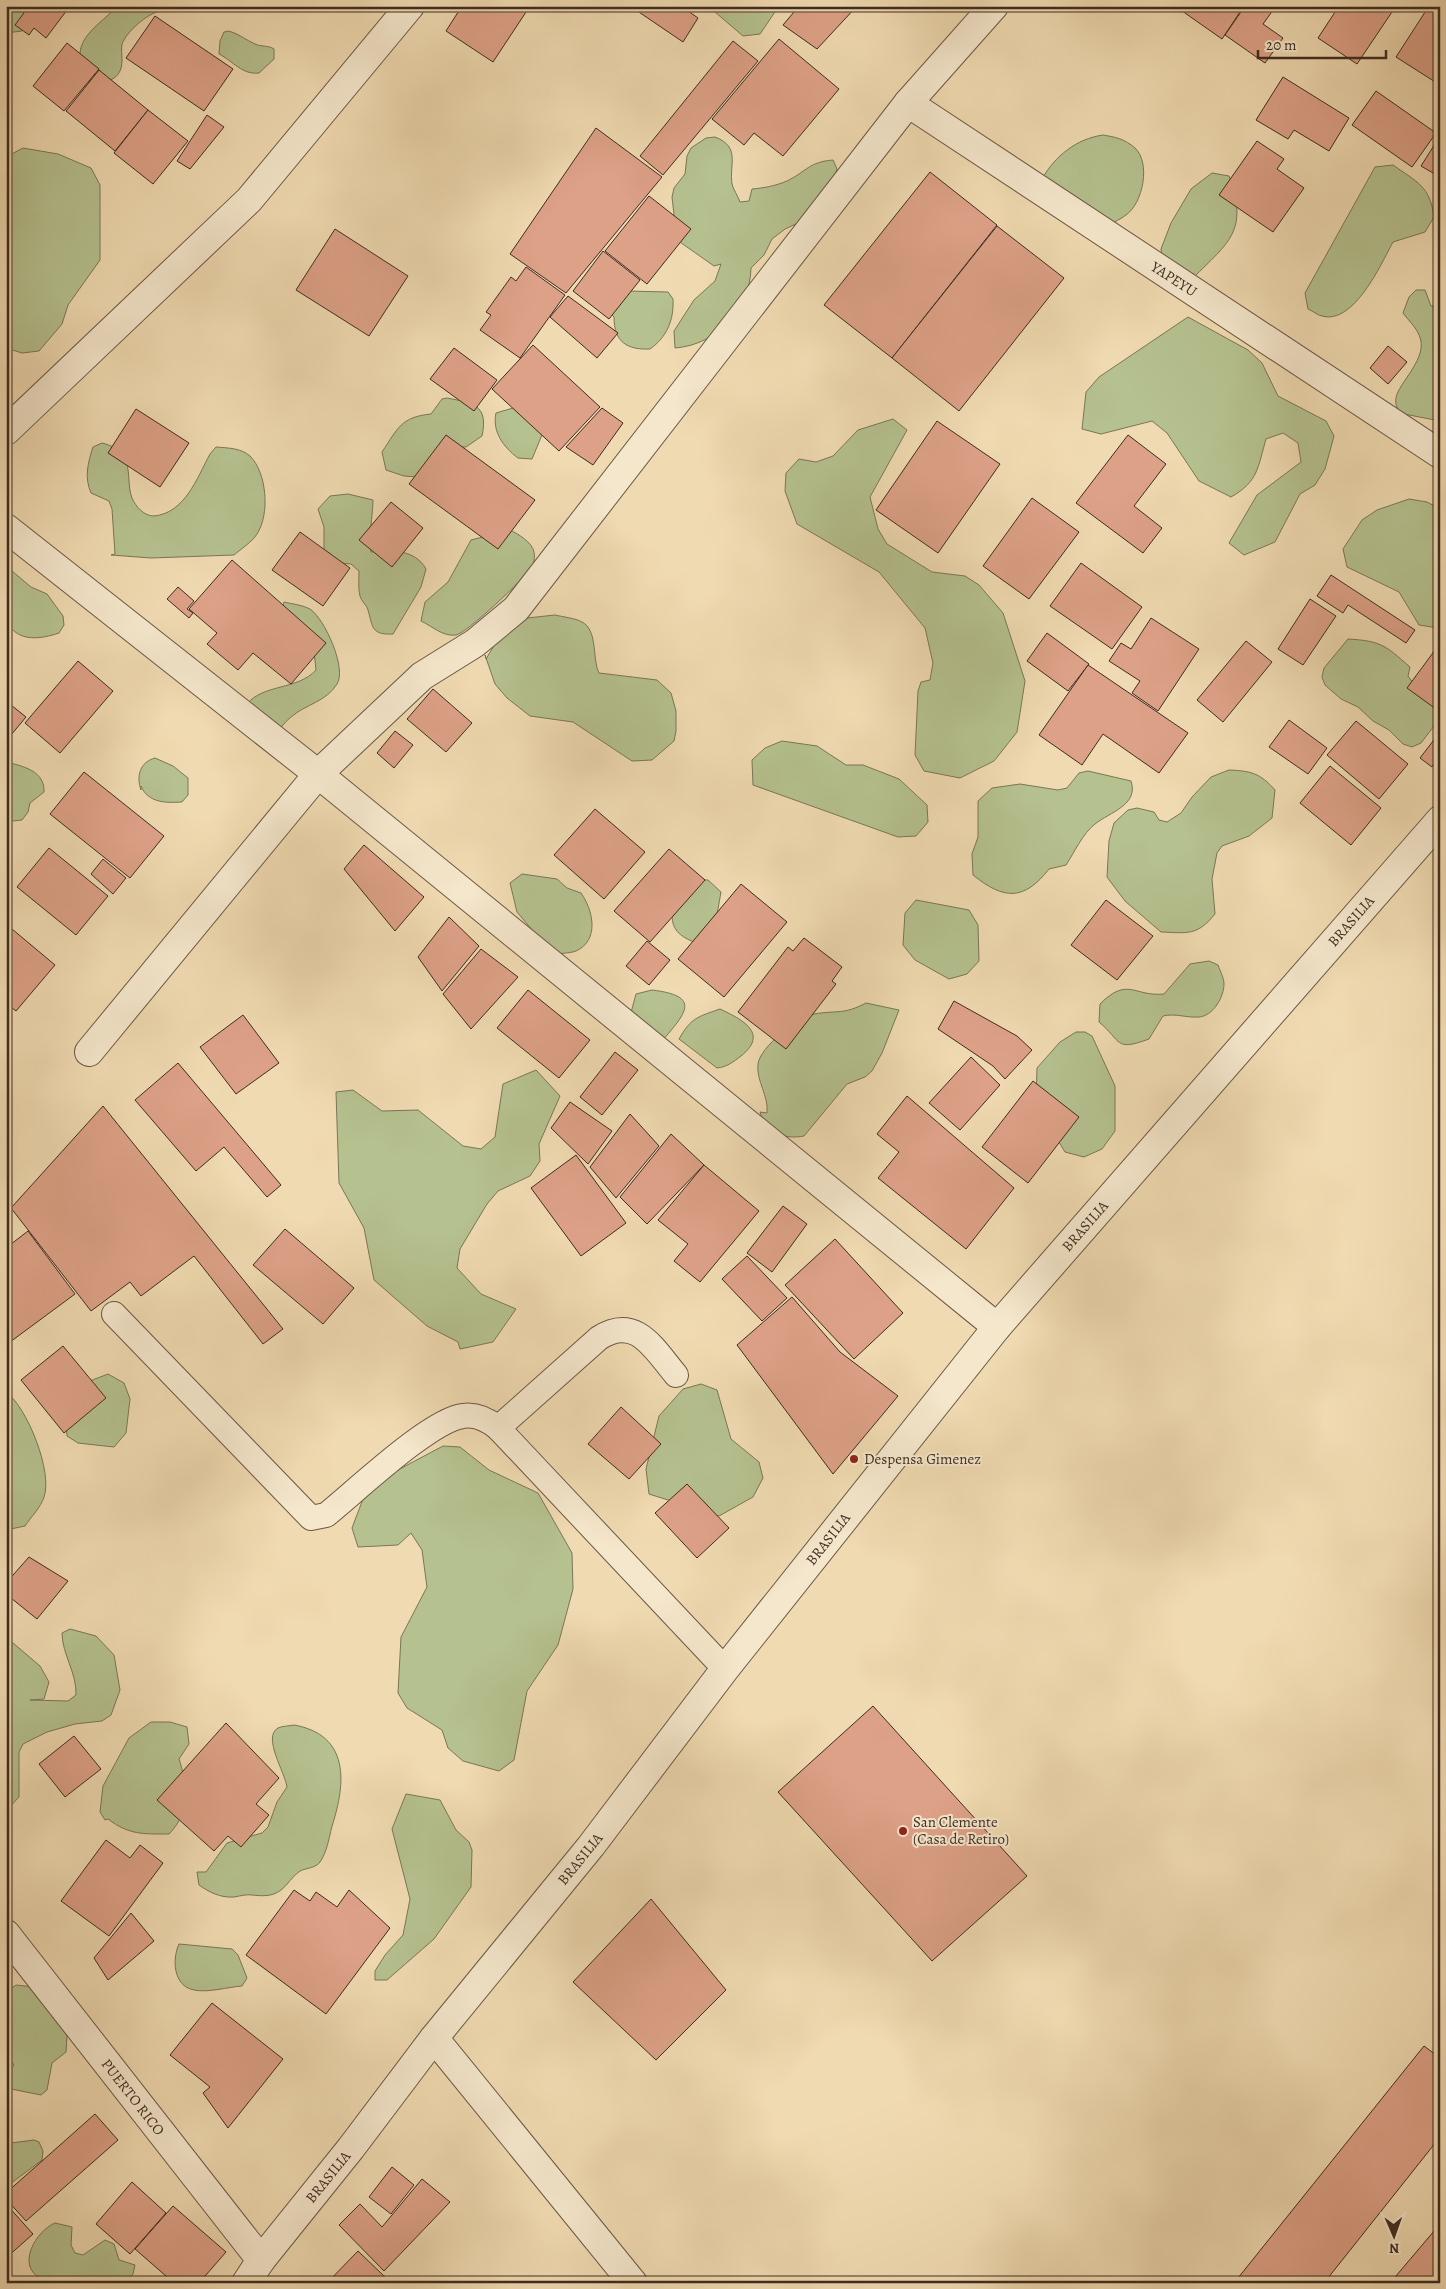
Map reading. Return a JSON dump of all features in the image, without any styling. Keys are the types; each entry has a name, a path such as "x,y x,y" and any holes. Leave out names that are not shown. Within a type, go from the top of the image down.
{"street":[{"path":"6,431 250,200 410,6"},
{"path":"89,1052 318,774 422,676 475,643 516,609 908,103 994,6"},
{"name":"YAPEYU","path":"908,103 1440,454"},
{"path":"6,528 318,774 997,1327"},
{"name":"BRASILIA","path":"246,2283 260,2260 352,2148 434,2038 591,1846 725,1669 997,1327 1440,820"},
{"name":"PUERTO RICO","path":"6,1934 260,2260"},
{"path":"434,2038 633,2283"}],"lane":[{"path":"114,1314 311,1518 326,1515 422,1436 444,1421 464,1416 485,1418 498,1428 725,1669"},
{"path":"498,1428 599,1338 612,1330 626,1329 644,1337 676,1375"}],"green space":[{"path":"6,6 24,6 22,31 6,33"},
{"path":"118,6 161,6 160,11 144,19 125,39 122,44 121,67 116,77 107,81 89,83 80,58 81,48 91,31"},
{"path":"708,6 779,6 760,34 743,36"},
{"path":"229,31 255,44 274,49 274,59 259,73 248,72 238,67 219,54 220,41 224,32"},
{"path":"1103,135 1120,139 1135,148 1143,163 1144,173 1141,192 1137,202 1124,216 1109,225 1042,179 1053,163 1067,150 1084,140"},
{"path":"715,137 723,141 731,151 732,184 740,202 749,201 752,189 770,187 787,181 818,163 833,160 837,169 828,196 811,217 785,229 772,239 764,255 751,268 744,298 728,323 704,340 675,348 674,331 694,300 715,281 721,264 714,266 677,240 672,197 674,188 685,174 687,156 691,148 706,138"},
{"path":"23,148 58,154 91,168 100,185 100,260 68,305 62,324 39,351 22,353 6,348 6,157"},
{"path":"1393,165 1426,191 1434,217 1425,232 1393,242 1365,291 1345,311 1334,316 1318,315 1308,309 1305,293 1375,167"},
{"path":"1212,173 1229,176 1235,195 1236,223 1232,234 1217,255 1193,278 1163,264 1161,249 1171,223 1191,189"},
{"path":"1416,290 1425,290 1431,306 1440,307 1440,421 1399,413 1396,404 1398,392 1417,361 1420,352 1421,343 1419,335 1403,313 1409,297"},
{"path":"628,291 668,292 673,299 671,321 661,339 650,349 635,348 623,343 616,333 614,317 604,307"},
{"path":"1188,317 1248,350 1262,363 1278,396 1326,421 1334,436 1325,469 1315,485 1300,494 1275,542 1244,555 1229,543 1257,495 1301,462 1298,443 1283,433 1266,439 1256,473 1247,486 1231,497 1199,481 1167,433 1152,421 1101,434 1082,429 1086,392 1099,377"},
{"path":"447,398 471,404 481,411 484,425 482,436 466,447 457,447 418,477 404,476 386,470 382,452 401,425 413,418 431,414 442,399"},
{"path":"513,408 544,430 532,459 518,458 503,444 497,432 496,413"},
{"path":"893,419 907,430 870,497 878,529 887,544 932,572 965,576 979,585 1003,613 1025,681 1017,732 994,761 960,778 924,771 915,755 918,691 921,682 930,680 933,663 925,628 879,572 797,524 785,491 786,473 799,459 816,462 833,456 858,430"},
{"path":"102,443 115,448 122,454 128,466 131,493 134,501 138,508 150,516 165,513 182,501 189,493 210,454 216,447 243,451 256,463 265,494 264,516 257,534 234,555 151,558 111,555 115,554 112,509 109,501 91,493 87,476 93,447"},
{"path":"348,494 373,500 370,535 371,552 394,551 409,554 421,562 426,569 421,587 393,634 381,633 374,629 367,608 360,596 359,571 351,564 324,562 324,527 318,509 330,496"},
{"path":"1409,499 1427,502 1440,509 1440,627 1438,628 1419,625 1399,592 1347,567 1343,549 1362,520 1377,510"},
{"path":"510,530 528,542 534,552 532,567 519,582 483,616 456,635 442,633 421,621 425,602 448,582 471,540"},
{"path":"6,566 31,587 47,594 63,616 64,625 59,633 45,637 30,638 12,629 6,618"},
{"path":"284,602 310,609 316,614 333,645 337,656 339,677 337,684 327,695 291,717 273,737 247,704 262,693 300,681 316,670 313,643 282,611"},
{"path":"555,615 582,622 587,626 593,638 599,673 657,680 671,693 676,711 674,741 652,760 632,761 573,722 530,716 507,698 495,684 486,659 504,629 518,619"},
{"path":"1348,639 1376,643 1388,649 1410,667 1408,676 1413,683 1437,696 1437,722 1421,743 1412,747 1403,744 1389,730 1373,721 1358,707 1341,699 1325,685 1322,677 1324,668"},
{"path":"782,741 817,746 846,765 863,765 899,779 927,805 928,822 916,836 898,837 753,785 752,760 765,748"},
{"path":"155,758 173,766 188,778 188,795 182,802 158,801 148,796 141,786 141,790 140,770 146,763"},
{"path":"6,762 19,765 37,774 43,785 44,792 30,803 28,812 22,820 13,821 6,818"},
{"path":"1229,770 1243,771 1260,776 1275,790 1272,818 1249,836 1222,846 1217,853 1212,879 1215,914 1209,921 1191,932 1161,932 1125,901 1107,877 1109,841 1114,823 1128,810 1137,808 1154,812 1159,820 1167,822 1181,813 1192,797 1211,777"},
{"path":"1088,771 1131,781 1131,796 1122,807 1091,828 1066,865 1049,869 1031,887 1022,892 1013,893 1004,893 994,889 973,875 972,854 978,837 978,801 992,788 1020,784 1058,790 1067,788 1079,773"},
{"path":"522,874 557,879 567,888 581,893 589,908 592,924 589,940 584,946 576,951 554,956 517,912 510,883"},
{"path":"682,879 708,880 721,892 716,920 700,944 687,939 679,933 672,919"},
{"path":"916,900 969,910 978,925 979,961 967,974 949,979 915,960 903,945 905,913"},
{"path":"1209,961 1218,965 1223,977 1224,989 1217,1005 1204,1016 1163,1016 1149,1039 1130,1044 1120,1042 1099,1022 1100,1004 1118,991 1125,989 1164,994 1190,964"},
{"path":"652,990 678,997 683,1001 685,1007 678,1022 662,1041 629,1020 636,994"},
{"path":"866,1003 899,1010 882,1053 872,1071 865,1077 847,1084 804,1136 790,1137 771,1129 760,1112 767,1113 758,1070 760,1057 765,1049 781,1034 807,1016 846,1011"},
{"path":"720,1009 744,1022 753,1034 753,1040 749,1048 741,1056 727,1065 717,1068 679,1039 695,1019"},
{"path":"1076,1032 1085,1032 1092,1036 1115,1086 1115,1131 1102,1149 1084,1157 1065,1152 1059,1142 1061,1138 1036,1103 1037,1068 1060,1042"},
{"path":"536,1070 560,1096 539,1144 540,1161 530,1176 498,1191 487,1204 460,1249 457,1268 481,1294 516,1309 493,1342 460,1349 458,1342 427,1326 374,1280 364,1228 339,1183 336,1092 353,1090 382,1111 418,1110 463,1146 481,1149 495,1137 503,1084"},
{"path":"108,1374 124,1383 130,1399 126,1433 114,1447 78,1443 67,1436 66,1408 70,1393 82,1384"},
{"path":"701,1384 717,1390 731,1439 759,1462 763,1478 753,1497 719,1516 649,1494 646,1469 659,1416 683,1389"},
{"path":"6,1392 22,1411 30,1425 45,1472 46,1486 43,1501 25,1526 6,1530"},
{"path":"443,1446 460,1447 489,1470 538,1493 572,1553 573,1589 558,1645 527,1691 514,1760 499,1771 463,1761 448,1748 442,1730 407,1708 398,1693 401,1637 427,1587 422,1550 411,1533 398,1545 358,1547 352,1528 366,1491 379,1480"},
{"path":"70,1629 96,1636 114,1655 120,1690 111,1715 102,1721 75,1724 47,1732 23,1744 19,1752 19,1797 6,1811 6,1637 40,1666 49,1682 44,1699 30,1700 68,1701 76,1695 76,1687 64,1648 62,1633"},
{"path":"151,1722 170,1722 187,1727 189,1744 179,1759 186,1789 186,1798 181,1817 169,1834 130,1831 108,1819 105,1820 100,1812 103,1786 129,1738"},
{"path":"294,1725 312,1730 326,1739 334,1750 339,1763 341,1778 337,1810 328,1845 322,1858 316,1866 297,1873 283,1888 274,1894 229,1897 211,1892 199,1885 197,1872 206,1872 227,1843 262,1833 268,1827 277,1802 287,1787 272,1739 278,1728"},
{"path":"406,1794 440,1800 456,1830 469,1842 472,1850 471,1887 434,1939 387,1980 375,1980 375,1971 385,1955 403,1935 410,1899 392,1829"},
{"path":"179,1944 232,1949 238,1955 247,1978 242,1986 205,1991 187,1987 178,1978 176,1971 175,1957"},
{"path":"16,1985 43,1988 68,2021 66,2052 52,2063 47,2090 41,2095 6,2088 6,2075 14,2065 6,2053 6,1992"},
{"path":"34,2140 39,2142 43,2151 42,2160 6,2187 6,2147 11,2143"},
{"path":"55,2223 72,2227 71,2245 75,2253 83,2255 105,2240 114,2244 119,2260 135,2265 133,2274 125,2283 41,2283 40,2278 33,2272 29,2257 31,2249 41,2233"}],"building":[{"path":"29,6 62,6 67,10 46,38 34,28 29,35 15,25"},
{"path":"462,6 530,6 493,62 446,31"},
{"path":"630,6 681,6 698,18 683,42"},
{"path":"799,6 857,6 817,49 783,25"},
{"path":"1175,6 1244,6 1222,39"},
{"path":"1245,6 1276,6 1263,24 1283,38 1265,63 1225,35"},
{"path":"1339,6 1396,6 1357,64 1318,38"},
{"path":"1429,6 1440,6 1440,85 1396,57"},
{"path":"155,16 233,69 204,111 126,58"},
{"path":"779,39 839,89 783,156 754,133 744,145 712,119"},
{"path":"733,41 758,61 663,175 640,156"},
{"path":"67,43 99,69 64,111 33,86"},
{"path":"99,70 148,110 115,151 66,111"},
{"path":"1283,77 1349,118 1329,151 1294,130 1288,139 1256,120"},
{"path":"1376,91 1436,133 1412,167 1352,125"},
{"path":"148,110 188,141 153,184 114,153"},
{"path":"207,115 224,127 190,169 177,161"},
{"path":"596,128 662,177 566,293 510,254"},
{"path":"1440,136 1440,177 1421,166"},
{"path":"1257,141 1284,159 1277,169 1304,188 1273,232 1219,195"},
{"path":"930,172 997,225 892,358 824,305"},
{"path":"649,196 691,229 647,284 605,251"},
{"path":"997,226 1064,278 959,411 892,358"},
{"path":"335,229 408,276 369,336 296,290"},
{"path":"603,251 640,280 609,319 573,291"},
{"path":"526,267 565,295 520,358 480,330 491,315 486,312 511,277 516,281"},
{"path":"568,296 618,333 597,358 550,317"},
{"path":"533,345 600,407 559,451 492,389"},
{"path":"1388,346 1407,362 1388,384 1370,368"},
{"path":"454,348 497,380 474,411 430,379"},
{"path":"602,408 623,423 593,465 566,447"},
{"path":"136,409 189,443 160,487 108,453"},
{"path":"937,421 1000,464 938,553 876,510"},
{"path":"446,435 535,500 498,549 409,484"},
{"path":"1128,435 1166,464 1134,506 1162,528 1143,553 1076,503"},
{"path":"1032,498 1079,532 1029,599 983,566"},
{"path":"391,502 423,528 392,567 359,540"},
{"path":"300,532 350,568 323,606 272,570"},
{"path":"232,560 326,643 291,684 253,653 238,670 207,644 217,633 189,609"},
{"path":"1081,563 1142,607 1112,649 1050,606"},
{"path":"1331,575 1415,630 1406,643 1348,605 1343,613 1317,596"},
{"path":"178,587 194,601 187,609 193,613 189,618 167,599"},
{"path":"1310,599 1336,616 1303,665 1278,649"},
{"path":"1151,618 1199,649 1158,711 1132,693 1140,681 1109,661 1121,643 1131,649"},
{"path":"1047,633 1089,664 1068,691 1027,661"},
{"path":"1246,641 1272,662 1223,722 1197,700"},
{"path":"1438,646 1440,648 1440,712 1407,688"},
{"path":"78,661 113,691 60,753 25,723"},
{"path":"1088,665 1188,733 1159,773 1103,734 1082,765 1039,735"},
{"path":"433,689 472,723 446,752 407,719"},
{"path":"6,701 26,717 6,741"},
{"path":"1289,720 1327,748 1308,774 1269,747"},
{"path":"1356,721 1408,764 1379,799 1327,755"},
{"path":"395,731 413,745 394,768 377,753"},
{"path":"1440,732 1440,756 1432,767 1420,758"},
{"path":"1330,766 1381,808 1351,845 1300,803"},
{"path":"84,772 164,836 130,878 50,814"},
{"path":"595,809 645,852 604,899 554,855"},
{"path":"364,845 424,897 395,931 344,869"},
{"path":"49,848 108,896 76,935 17,887"},
{"path":"669,849 705,880 650,942 614,911"},
{"path":"103,859 126,878 113,894 91,874"},
{"path":"741,884 787,922 724,997 678,959"},
{"path":"1106,900 1153,936 1117,980 1071,945"},
{"path":"449,917 479,946 442,991 418,957"},
{"path":"6,924 55,965 16,1011 6,1003"},
{"path":"804,938 842,967 832,981 836,984 786,1049 738,1012 788,947 793,951"},
{"path":"647,941 670,960 649,985 626,966"},
{"path":"481,949 518,977 471,1029 443,994"},
{"path":"528,990 590,1040 559,1078 497,1028"},
{"path":"954,1001 1017,1036 1032,1050 1005,1079 993,1066 938,1029"},
{"path":"243,1015 279,1063 236,1094 200,1047"},
{"path":"615,1052 638,1070 602,1115 580,1097"},
{"path":"971,1057 1000,1085 960,1130 929,1103"},
{"path":"178,1063 281,1185 267,1197 224,1147 196,1171 135,1100"},
{"path":"1033,1081 1079,1117 1028,1183 982,1147"},
{"path":"907,1096 1014,1188 966,1249 878,1178 899,1152 877,1134"},
{"path":"570,1102 612,1131 588,1164 551,1128"},
{"path":"103,1106 283,1329 263,1344 194,1256 141,1296 130,1282 91,1311 11,1208"},
{"path":"630,1114 659,1146 616,1198 590,1167"},
{"path":"671,1134 704,1165 647,1224 620,1197"},
{"path":"576,1155 626,1223 581,1256 531,1188"},
{"path":"704,1165 759,1211 700,1282 674,1261 688,1244 658,1220"},
{"path":"783,1206 807,1224 772,1272 747,1253"},
{"path":"285,1229 354,1288 323,1324 253,1265"},
{"path":"28,1231 75,1294 6,1345 6,1248"},
{"path":"835,1239 903,1313 854,1359 785,1285"},
{"path":"747,1256 787,1298 762,1321 722,1279"},
{"path":"792,1297 840,1352 898,1396 833,1474 737,1345"},
{"path":"63,1346 106,1398 64,1433 21,1380"},
{"path":"621,1407 661,1444 629,1479 588,1444"},
{"path":"687,1484 729,1528 697,1558 655,1513"},
{"path":"29,1557 68,1581 37,1619 6,1594 6,1583"},
{"path":"873,1706 1027,1876 932,1961 778,1792"},
{"path":"226,1723 279,1778 256,1804 269,1815 241,1847 228,1836 214,1851 157,1800"},
{"path":"74,1736 101,1769 65,1797 39,1764"},
{"path":"106,1840 130,1858 140,1845 163,1863 109,1936 61,1901"},
{"path":"294,1890 310,1901 316,1892 337,1907 349,1890 390,1928 326,2014 246,1955"},
{"path":"651,1899 726,1990 656,2060 573,1982"},
{"path":"131,1913 154,1941 108,1980 94,1958"},
{"path":"212,2003 283,2059 228,2128 203,2093 210,2087 170,2055"},
{"path":"1424,2046 1440,2058 1440,2137 1324,2283 1234,2283"},
{"path":"95,2114 118,2140 26,2221 6,2199 6,2193"},
{"path":"392,2167 414,2185 391,2214 369,2197"},
{"path":"422,2179 450,2202 384,2271 339,2225 360,2204 382,2227"},
{"path":"132,2182 166,2213 130,2254 96,2224"},
{"path":"6,2204 33,2234 6,2258"},
{"path":"173,2206 226,2252 199,2283 174,2283 135,2249"},
{"path":"1440,2224 1440,2283 1390,2283"},
{"path":"358,2251 385,2277 379,2283 327,2283"}],"place":[{"name":"Despensa Gimenez","path":"854,1459"},
{"name":"San Clemente (Casa de Retiro)","path":"903,1831"}]}
